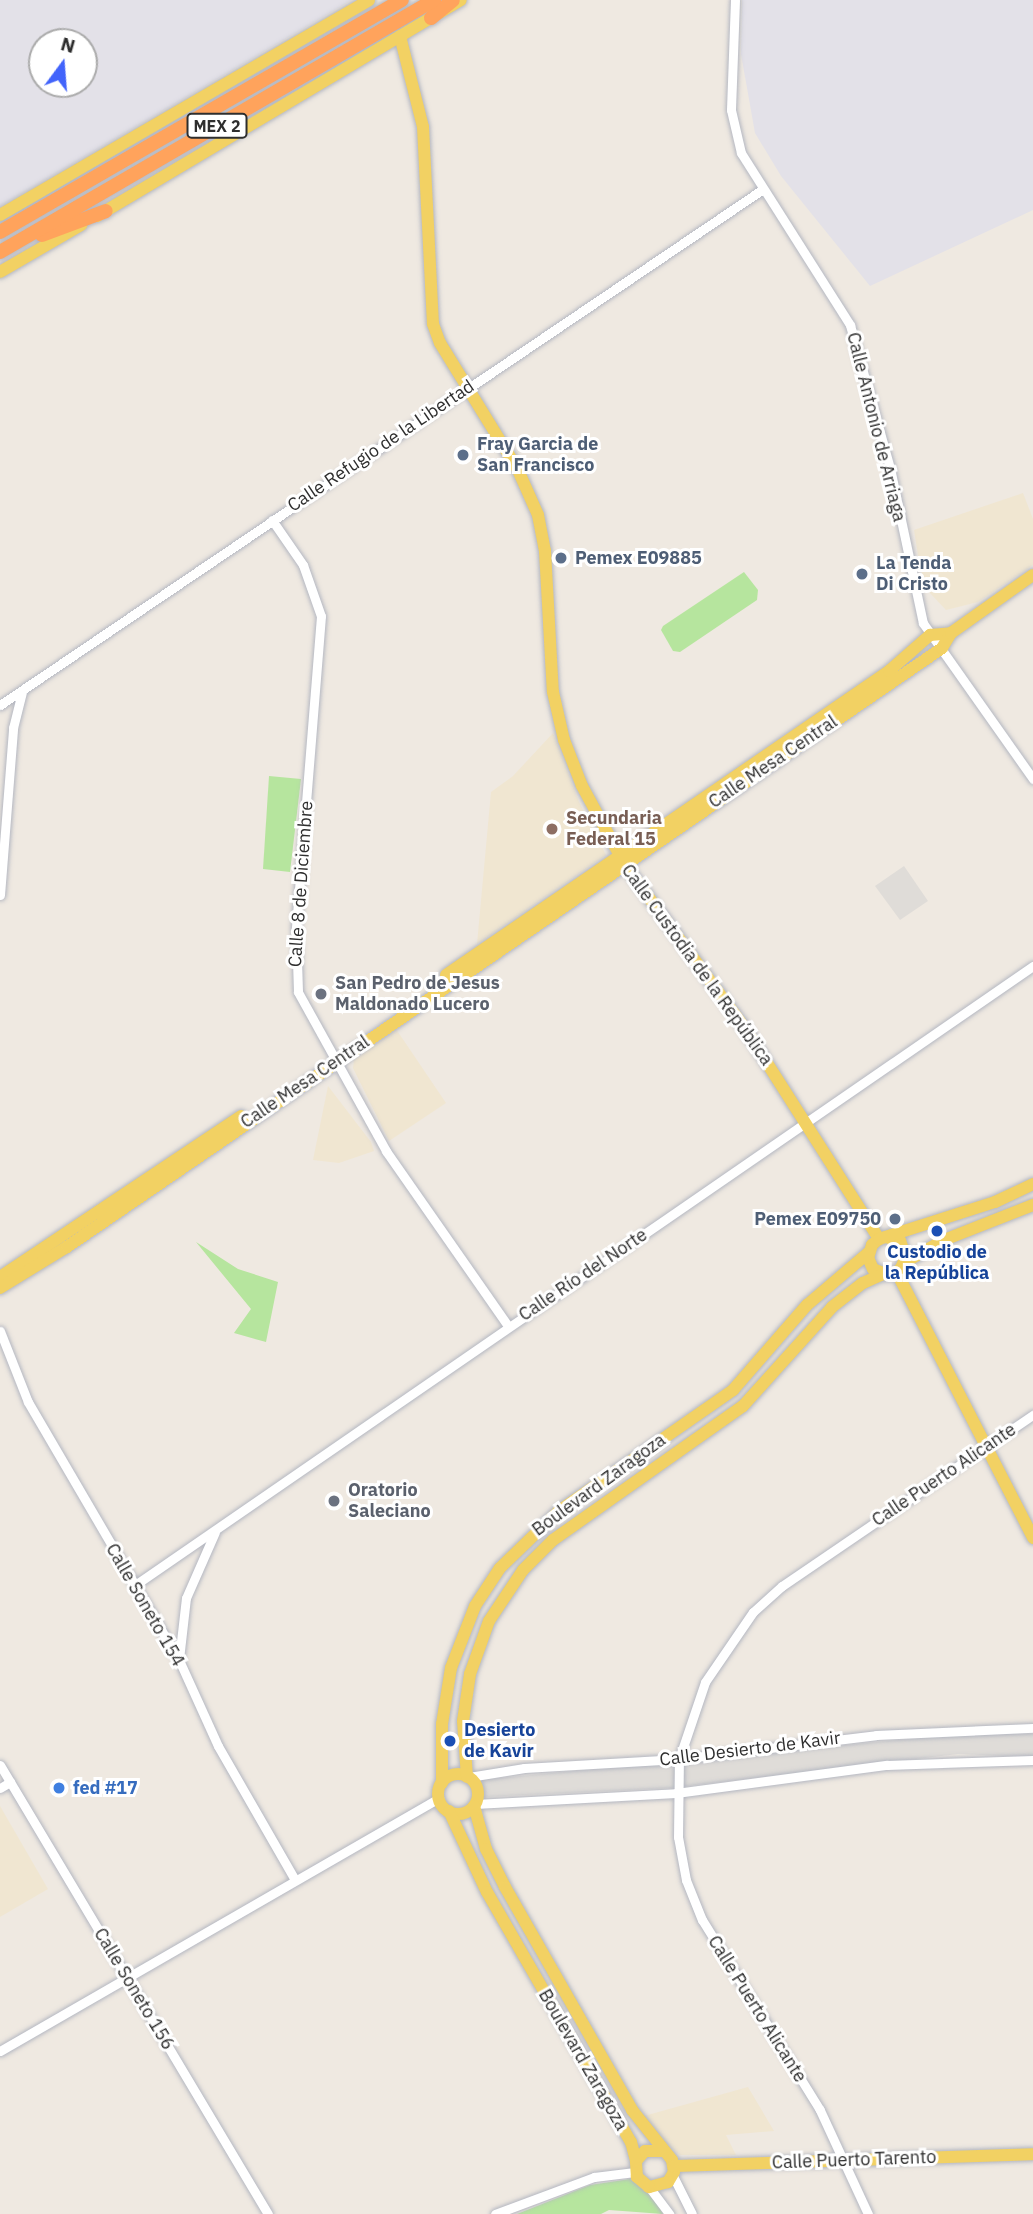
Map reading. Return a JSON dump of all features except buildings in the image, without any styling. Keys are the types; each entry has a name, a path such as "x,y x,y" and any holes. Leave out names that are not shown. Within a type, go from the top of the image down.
{"highway":[{"name":"MEX 2","path":"0,232 402,0"},
{"name":"MEX 2","path":"1,251 434,0"},
{"path":"431,18 453,0"},
{"path":"1,251 106,211"}],"main road":[{"path":"0,215 369,0"},
{"path":"0,272 461,0"},
{"name":"Calle Custodia de la República","path":"400,36 423,127 430,310 440,343 518,470 538,515 547,576 550,669 564,740 591,808 622,861 716,987 883,1238 904,1245 895,1270"},
{"name":"Calle Mesa Central","path":"0,1277 332,1058 942,648 951,633 1033,575"},
{"name":"Calle Mesa Central","path":"622,861 889,671 930,635 951,633"},
{"name":"Calle Mesa Central","path":"0,1288 67,1247 332,1058"},
{"path":"883,1238 995,1202 1033,1184"},
{"name":"Boulevard Zaragoza","path":"468,1777 463,1721 470,1674 489,1621 523,1570 562,1533 743,1406 832,1307 863,1283 895,1270 944,1240 1033,1205"},
{"name":"Boulevard Zaragoza","path":"442,1783 442,1724 451,1668 475,1606 500,1568 559,1511 733,1390 807,1305 883,1238"},
{"path":"868,1253 870,1264 895,1270 1033,1538"},
{"path":"456,1774 468,1777 478,1792 475,1805 465,1813 449,1811 433,1800 442,1783 456,1774"},
{"name":"Boulevard Zaragoza","path":"475,1805 486,1849 505,1887 632,2110 663,2151"},
{"name":"Boulevard Zaragoza","path":"449,1811 480,1880 631,2142 636,2166"},
{"path":"645,2151 663,2151 674,2171 663,2186 649,2187 636,2166 645,2151"},
{"name":"Calle Puerto Tarento","path":"674,2171 1033,2154"}],"street":[{"name":"Calle Antonio de Arriaga","path":"735,0 732,123 741,153 850,325 890,468 919,613 930,635 942,648 1033,779"},
{"name":"Calle Refugio de la Libertad","path":"0,705 466,387 763,189"},
{"name":"Calle 8 de Diciembre","path":"272,520 303,565 321,616 294,969 302,1004 386,1151 508,1326"},
{"path":"0,895 13,727 22,691"},
{"name":"Calle Río del Norte","path":"135,1585 1033,966"},
{"name":"Calle Soneto 154","path":"0,1331 34,1412 179,1660 218,1745 294,1878"},
{"name":"Calle Puerto Alicante","path":"868,2214 845,2161 798,2072 745,1996 702,1920 686,1880 678,1837 676,1793 679,1759 705,1682 753,1612 782,1586 1033,1415"},
{"path":"179,1660 186,1598 215,1531"},
{"name":"Calle Desierto de Kavir","path":"468,1777 524,1768 679,1759 876,1734 1033,1728"},
{"name":"Calle Desierto de Kavir","path":"475,1805 676,1793 887,1765 1033,1760"},
{"name":"Calle Soneto 156","path":"0,1765 268,2214"},
{"path":"0,1788 10,1782"},
{"path":"0,2051 318,1864 433,1800"},
{"path":"495,2214 636,2166"},
{"path":"674,2171 692,2214"},
{"path":"649,2187 669,2214"}],"shaded area":[{"path":"0,0 352,0 0,206"},
{"path":"742,0 1033,0 1033,210 870,286 781,176 755,133 741,54"},
{"path":"1023,493 1033,519 1033,565 978,602 946,610 929,592 920,568 914,530"},
{"path":"553,733 579,802 606,855 477,944 491,792 513,776"},
{"path":"904,866 928,901 900,920 875,886"},
{"path":"396,1029 446,1103 389,1141 353,1068 354,1060"},
{"path":"328,1086 371,1142 374,1151 339,1163 313,1160"},
{"path":"972,1733 1033,1734 1033,1757 958,1754 670,1788 484,1797 479,1780"},
{"path":"0,1806 48,1889 0,1917"},
{"path":"748,2087 774,2131 726,2135 736,2155 680,2155 658,2136 644,2116"}],"green space":[{"path":"744,572 758,590 757,600 680,652 673,651 661,630 663,626"},
{"path":"269,776 301,779 290,872 263,869"},
{"path":"196,1242 238,1269 278,1282 266,1342 234,1333 251,1309"},
{"path":"630,2179 654,2198 663,2214 609,2210 601,2214 517,2214 590,2185"}],"place":[{"name":"Fray Garcia de San Francisco","path":"463,455"},
{"name":"Pemex E09885","path":"561,558"},
{"name":"La Tenda Di Cristo","path":"862,574"},
{"name":"Secundaria Federal 15","path":"552,829"},
{"name":"San Pedro de Jesus Maldonado Lucero","path":"321,994"},
{"name":"Pemex E09750","path":"895,1219"},
{"name":"Custodio de la República","path":"937,1231"},
{"name":"Oratorio Saleciano","path":"334,1501"},
{"name":"Desierto de Kavir","path":"450,1741"},
{"name":"fed #17","path":"59,1788"}]}
